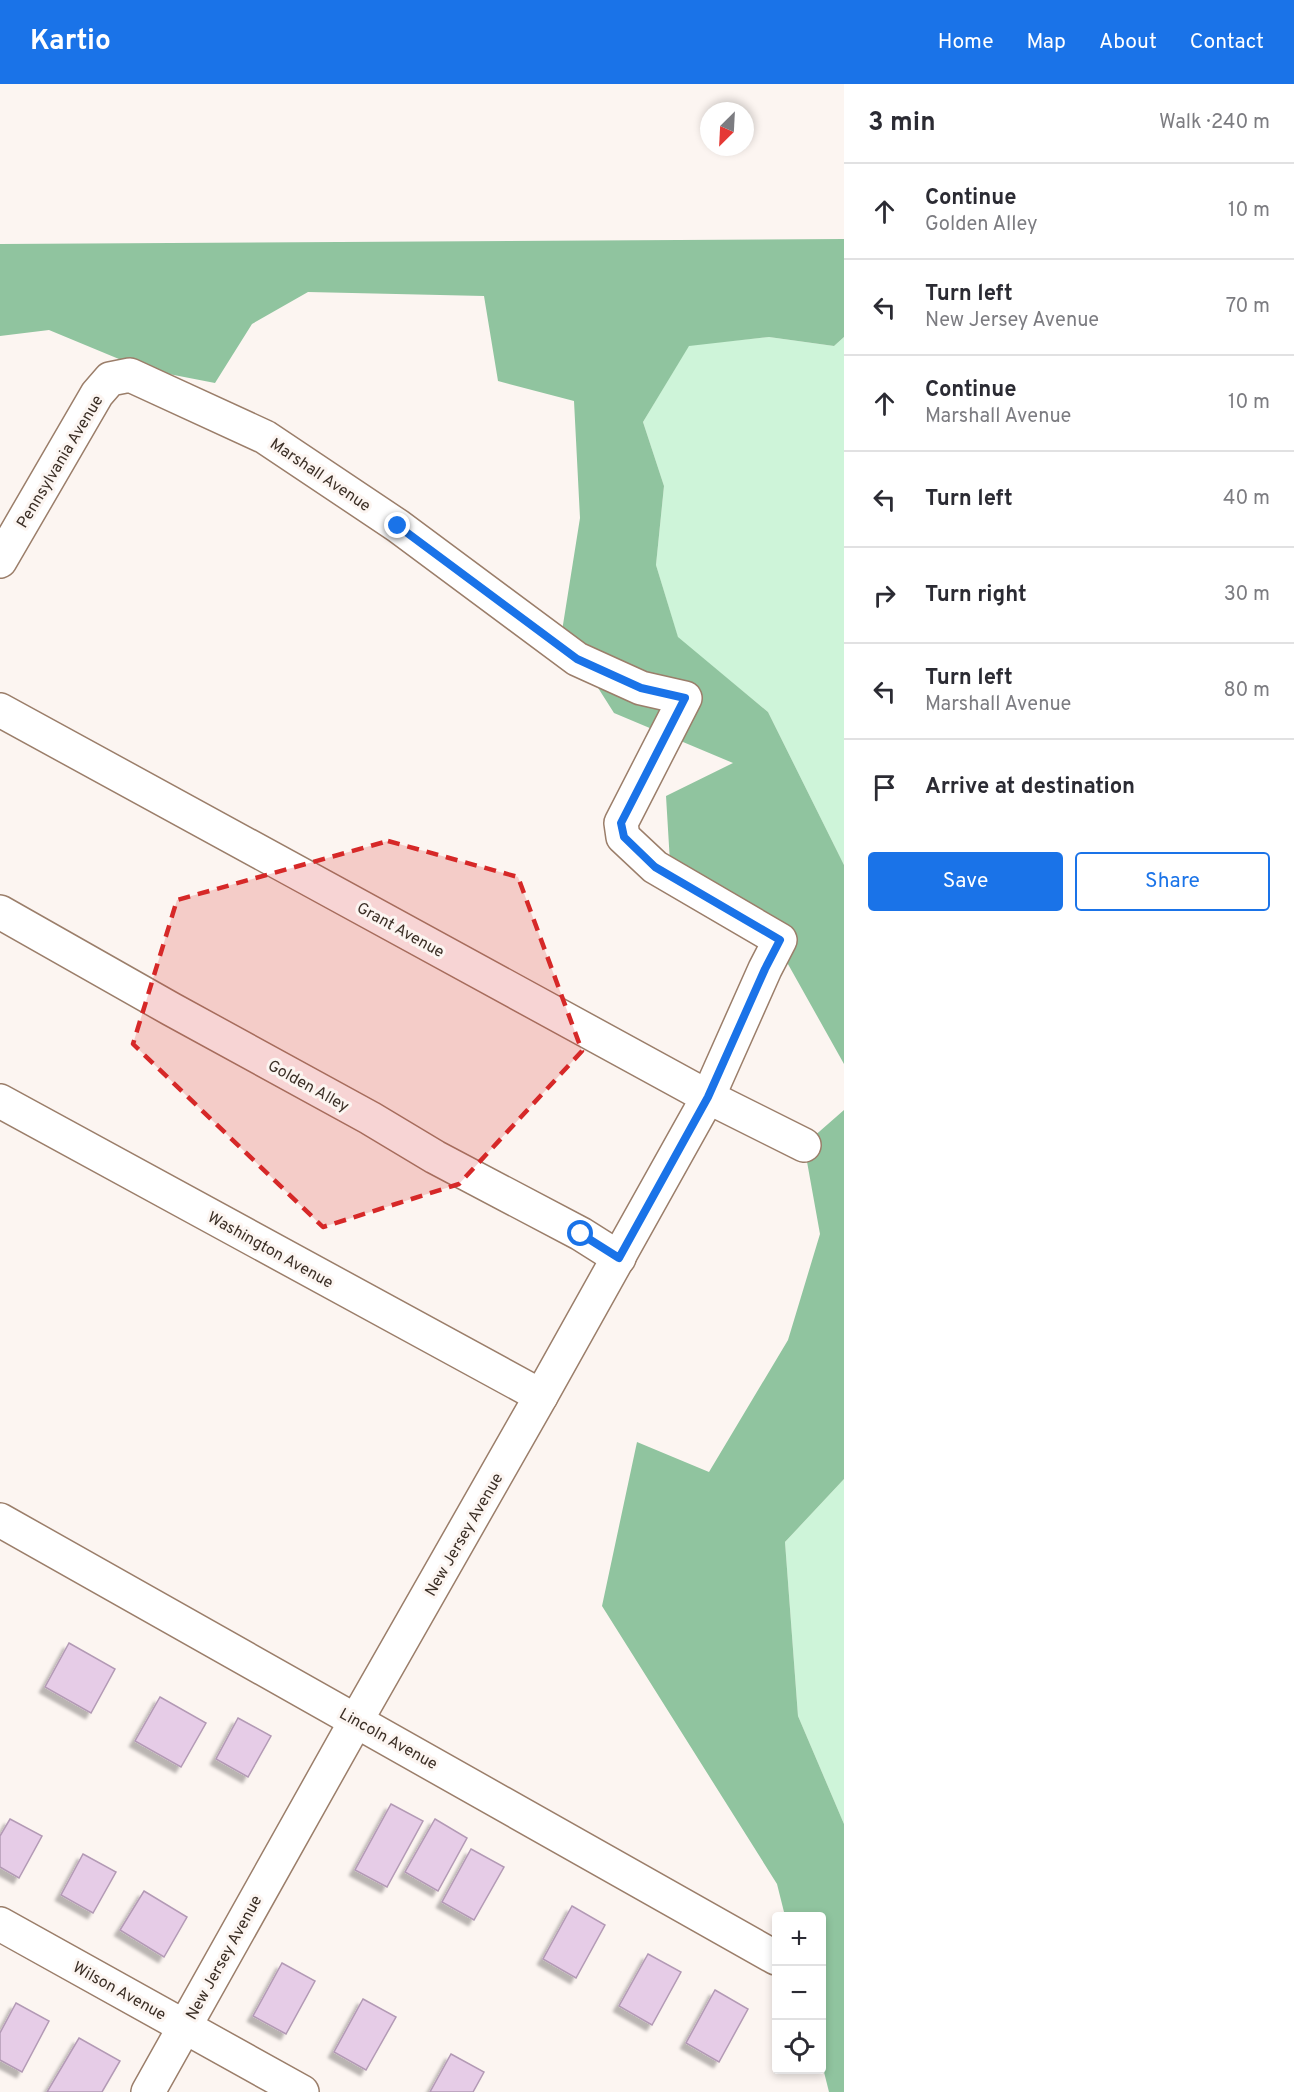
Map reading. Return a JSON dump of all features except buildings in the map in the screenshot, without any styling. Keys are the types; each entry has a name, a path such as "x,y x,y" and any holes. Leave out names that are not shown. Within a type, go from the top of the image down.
{"street":[{"name":"Pennsylvania Avenue","path":"0,561 97,394 110,380 130,375"},
{"name":"Marshall Avenue","path":"130,375 265,437 398,526 577,659 641,688 685,698 621,823 624,837 655,867 780,940 765,969"},
{"name":"Grant Avenue","path":"0,710 708,1097 804,1145"},
{"name":"Golden Alley","path":"0,912 435,1156 581,1234 619,1258"},
{"name":"New Jersey Avenue","path":"148,2092 708,1097 765,969"},
{"name":"Washington Avenue","path":"0,1101 541,1396"},
{"name":"Lincoln Avenue","path":"0,1520 357,1719 772,1955"},
{"name":"Wilson Avenue","path":"0,1924 302,2092"}],"highlighted area":[{"path":"388,841 518,877 582,1051 459,1184 323,1227 133,1044 177,900"}],"green space":[{"path":"844,239 844,337 834,346 769,337 689,346 643,422 664,486 656,565 678,637 768,712 844,865 844,1064 784,957 672,896 666,796 733,763 614,713 562,631 580,518 574,401 498,381 484,296 308,292 252,324 215,383 143,369 49,330 0,336 0,244"},
{"path":"769,337 834,346 844,337 844,865 768,712 678,638 656,565 664,486 643,422 689,345"},
{"path":"844,1110 844,1479 785,1542 798,1716 844,1824 844,2092 829,2092 824,2074 826,1912 784,1912 777,1884 602,1606 637,1442 709,1472 788,1340 820,1234 804,1145"},
{"path":"844,1479 844,1824 798,1716 785,1542"}],"route":[{"path":"398,526 577,659 641,688 685,698 621,823 624,837 655,867 780,940 708,1097 619,1258 581,1234"}]}
